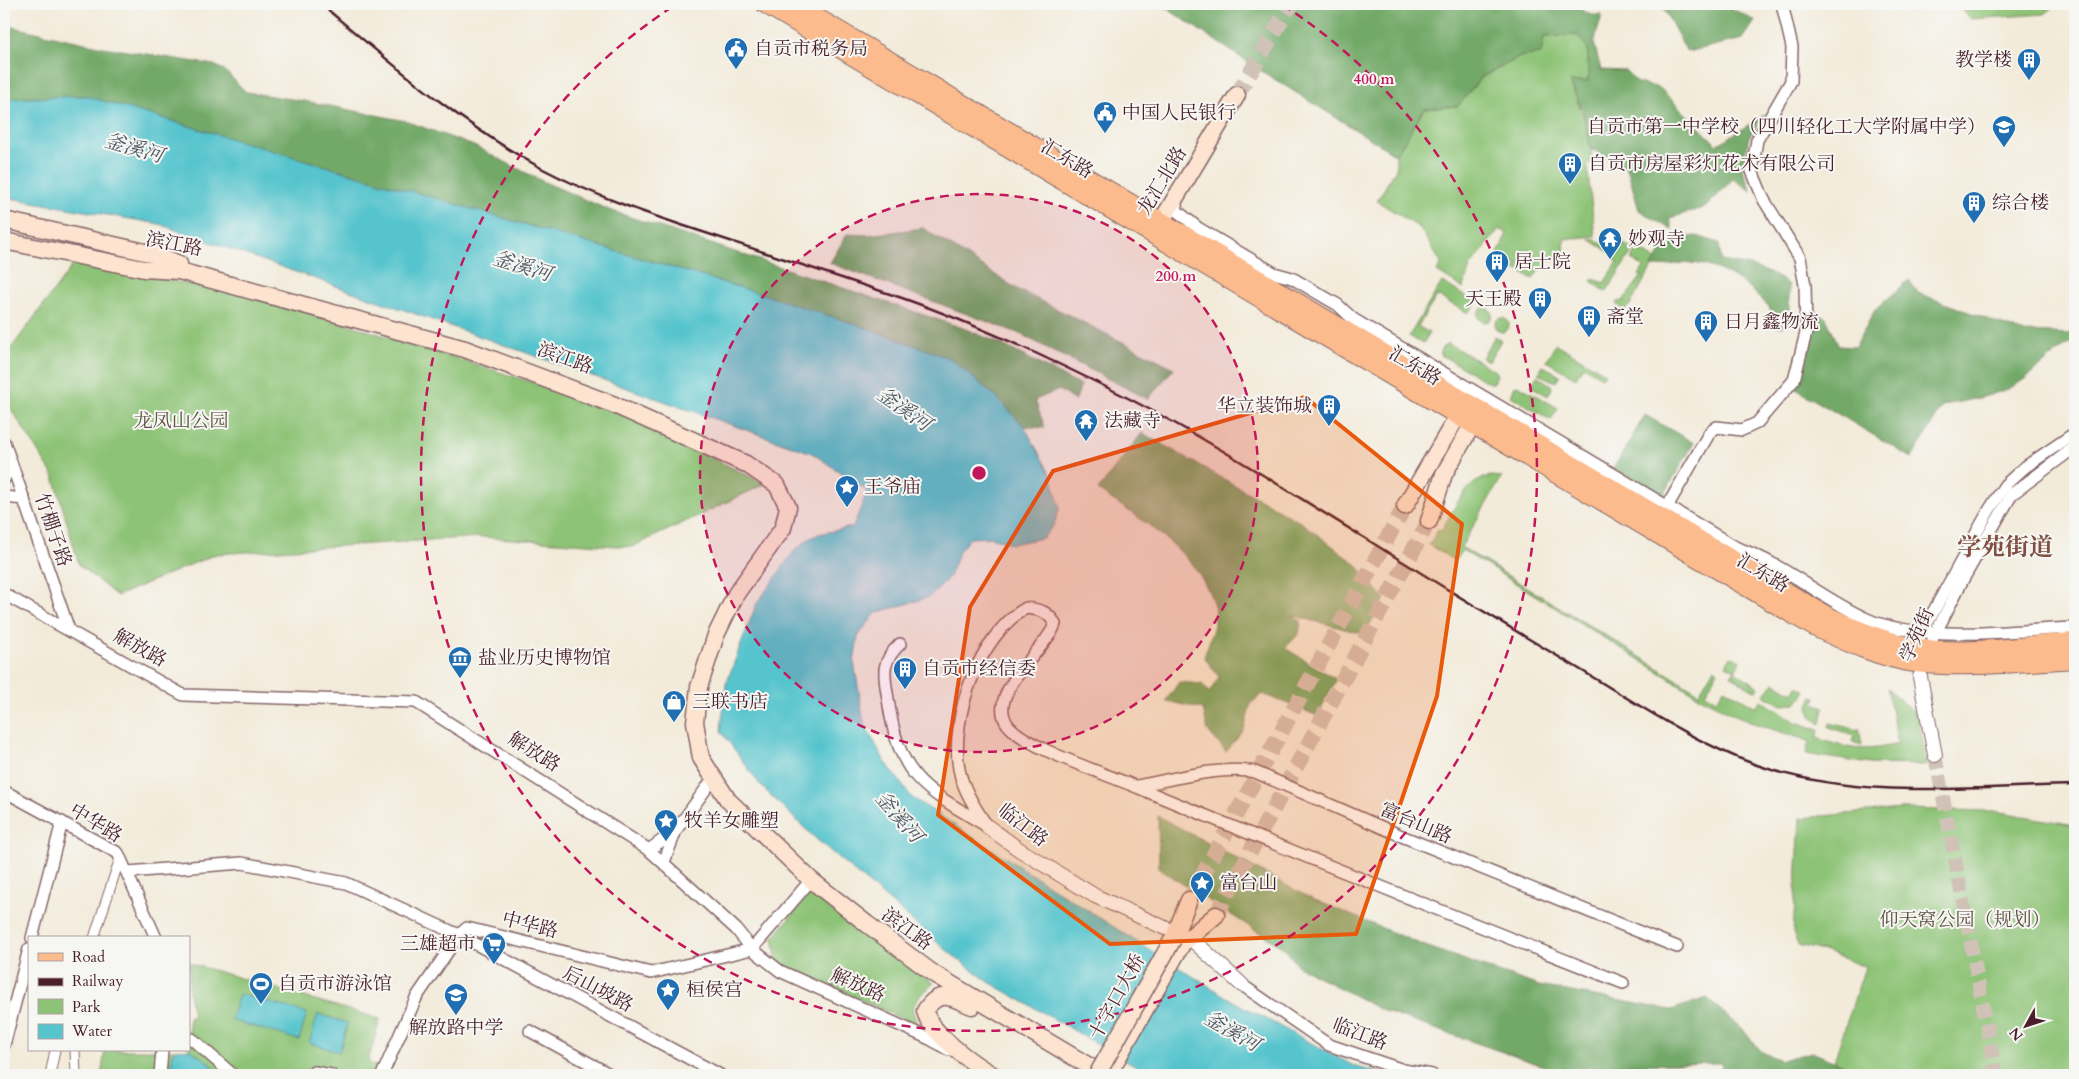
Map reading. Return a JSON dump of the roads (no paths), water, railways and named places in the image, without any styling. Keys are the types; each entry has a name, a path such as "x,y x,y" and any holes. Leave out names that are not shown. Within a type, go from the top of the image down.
{"main road":[{"name":"汇东路","path":"765,4 1153,227 1469,414 1824,614 1856,629 1923,655 1961,665 2075,659"},
{"name":"汇东路","path":"794,4 1153,227"},
{"name":"龙汇北路","path":"1232,92 1175,198 1153,227 1232,92"},
{"path":"4,220 158,255 179,264"},
{"name":"滨江路","path":"4,230 157,262 179,264 465,342 615,398 751,458 783,480 794,506 790,531 743,597 725,633 706,686 702,722 713,780"},
{"name":"滨江路","path":"4,241 144,270 179,271 465,348 612,404 746,464 777,485 788,507 783,528 736,594 716,635 699,687 695,722 696,731 701,758 713,780 728,800 811,880 934,974 1104,1075"},
{"path":"1469,414 1444,474 1430,517 1427,504 1421,500 1407,504 1469,414"},
{"name":"汇东路","path":"1923,655 2075,642"},
{"path":"1180,938 1189,900"},
{"path":"1180,938 1216,915"},
{"name":"十字口大桥","path":"1097,1075 1180,938"},
{"name":"十字口大桥","path":"1108,1075 1180,938"},
{"path":"990,1074 940,1034 927,1020 925,1011 930,1002 938,997 947,996 981,1011 1007,1018"}],"street":[{"path":"1668,505 1710,432 1718,427 1742,430 1757,423 1794,380 1806,333 1805,285 1800,258 1764,200 1752,170 1756,140 1791,81 1792,47 1782,4"},
{"path":"1175,198 1176,211 1198,228 1274,273 1292,278 1338,305 1353,319 1668,505 1736,548 1760,555 1819,590 1836,603 1868,620 1894,628 1922,631 1923,655 1936,756"},
{"name":"学苑街","path":"1923,655 1922,631 2005,485 2025,467 2075,433"},
{"name":"竹棚子路","path":"4,442 69,630"},
{"name":"学苑街","path":"1923,655 2012,494 2075,447"},
{"path":"4,479 11,463"},
{"path":"4,497 24,500"},
{"name":"解放路","path":"4,594 183,694 416,702 649,850 736,929 752,949 780,971 930,1039 990,1074"},
{"name":"临江路","path":"1136,786 1060,757 1014,732 1005,721 1003,704 1016,678 1032,655 1052,632 1055,624 1050,615 1040,610 1026,608 1014,615 1005,624 979,662 967,689 959,728 957,748 960,771 976,809 988,827 1020,850 1095,896 1180,938 1242,985 1328,1045 1403,1070 1432,1075"},
{"path":"1923,655 2075,628"},
{"path":"900,644 890,654 884,673 891,725 903,761 929,790 988,827"},
{"name":"富台山路","path":"1136,786 1225,771 1242,769 1255,772 1404,837 1677,946"},
{"path":"664,862 676,830 713,780"},
{"path":"1136,786 1288,851 1623,983"},
{"name":"中华路","path":"4,791 118,853 155,936"},
{"path":"33,936 62,822"},
{"path":"649,850 676,830"},
{"path":"95,936 120,858"},
{"name":"后山坡路","path":"128,872 242,863 346,883 459,935 720,1075"},
{"path":"752,949 811,880"},
{"name":"中华路","path":"459,935 467,928 651,973 752,949"},
{"path":"382,1075 416,998 459,935"},
{"path":"4,1045 28,953"},
{"path":"530,1031 611,1075"},
{"path":"190,1038 233,1075"},
{"path":"50,1075 55,1052"},
{"path":"75,1052 76,1075"},
{"path":"160,1075 162,1052"},
{"path":"311,1075 314,1072 331,1075"}],"water":[{"name":"釜溪河","path":"86,96 762,294 873,330 951,359 996,397 1024,426 1051,475 1060,507 1054,525 1043,538 1012,544 991,537 970,538 959,551 949,577 930,597 876,613 858,636 854,662 864,723 884,760 911,797 1145,947 1238,1004 1356,1067 1388,1075 1152,1075 989,982 950,953 815,838 761,786 721,731 726,684 756,605 794,551 807,540 819,534 853,527 867,492 865,489 812,453 159,224 4,197 4,99"},
{"path":"239,994 307,1013 299,1040 231,1020"},
{"path":"318,1014 348,1023 339,1052 309,1043"},
{"path":"190,1050 210,1063 218,1075 170,1075 173,1053 190,1052"}],"tunnel":[{"path":"1237,95 1291,4"},
{"path":"1189,900 1405,506"},
{"path":"1216,915 1429,521"},
{"path":"1935,755 1996,1075"}],"railway":[{"path":"321,4 427,92 482,132 541,168 583,188 649,214 931,308 1016,344 1099,383 1157,413 1216,447 1680,730 1729,754 1793,776 1832,783 1872,787 1954,789 2075,785"}],"place":[{"name":"自贡市税务局","path":"736,70"},
{"name":"教学楼","path":"2029,81"},
{"name":"中国人民银行","path":"1105,134"},
{"name":"自贡市第一中学校（四川轻化工大学附属中学）","path":"2004,148"},
{"name":"自贡市房屋彩灯花术有限公司","path":"1570,185"},
{"name":"综合楼","path":"1974,224"},
{"name":"妙观寺","path":"1610,260"},
{"name":"居士院","path":"1497,283"},
{"name":"天王殿","path":"1540,320"},
{"name":"斋堂","path":"1589,338"},
{"name":"日月鑫物流","path":"1706,343"},
{"name":"华立装饰城","path":"1329,427"},
{"name":"法藏寺","path":"1086,442"},
{"name":"王爷庙","path":"847,508"},
{"name":"盐业历史博物馆","path":"460,679"},
{"name":"自贡市经信委","path":"905,690"},
{"name":"三联书店","path":"674,723"},
{"name":"牧羊女雕塑","path":"666,842"},
{"name":"富台山","path":"1202,904"},
{"name":"三雄超市","path":"494,965"},
{"name":"自贡市游泳馆","path":"261,1005"},
{"name":"桓侯宫","path":"668,1011"},
{"name":"解放路中学","path":"456,1016"}],"district":[{"name":"学苑街道","path":"2005,547"}],"park label":[{"name":"龙凤山公园","path":"181,421"},
{"name":"仰天窝公园（规划）","path":"1965,920"}]}
